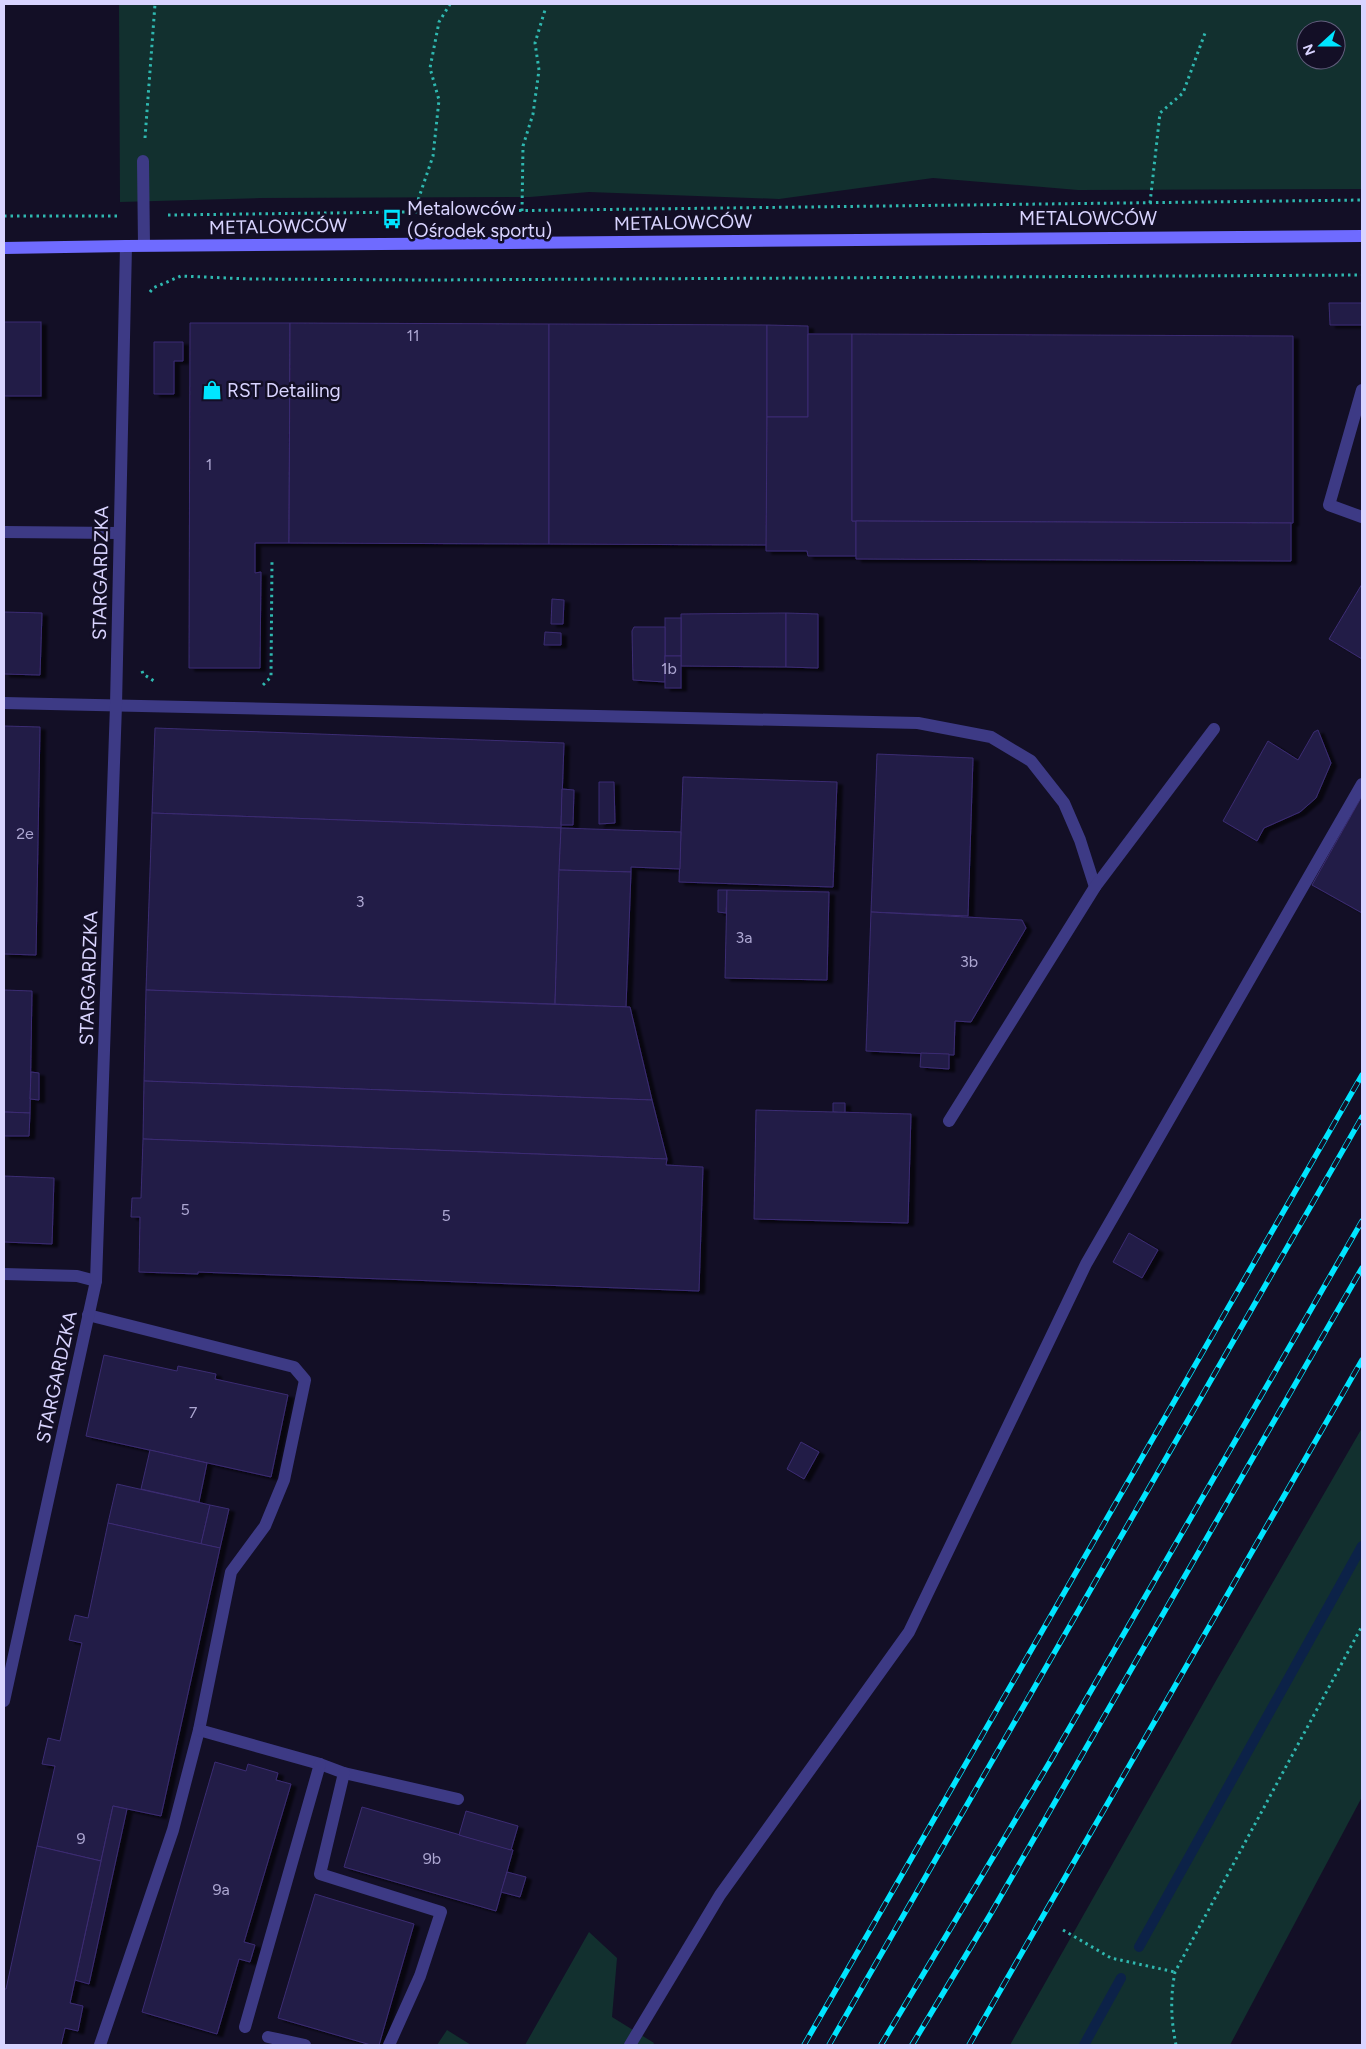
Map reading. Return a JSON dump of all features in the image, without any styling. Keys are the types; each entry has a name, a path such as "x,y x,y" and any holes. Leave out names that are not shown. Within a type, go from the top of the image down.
{"street":[{"path":"143,161 144,246"},
{"name":"METALOWCÓW","path":"4,248 1362,236"},
{"name":"STARGARDZKA","path":"4,1701 96,1281 116,705 126,246"},
{"path":"1362,390 1329,504 1362,518"},
{"path":"4,532 119,533"},
{"path":"4,703 918,723 991,737 1031,761 1064,803 1080,840 1095,887"},
{"path":"950,1121 1095,887 1214,729"},
{"path":"630,2045 720,1895 909,1632 1086,1264 1362,784"},
{"path":"4,1274 77,1276 96,1281"},
{"path":"88,1315 294,1368 305,1380 284,1480 265,1526 231,1572 199,1730 173,1830 100,2045"},
{"path":"199,1730 320,1764 344,1773 458,1799"},
{"path":"245,2027 320,1764"},
{"path":"344,1773 320,1874 441,1912 420,1976 389,2045"},
{"path":"268,2037 305,2045"}],"path":[{"path":"143,161 150,84 154,4"},
{"path":"414,212 433,156 438,100 430,68 439,22 450,4"},
{"path":"522,211 523,146 533,114 540,70 535,43 545,10"},
{"path":"1150,202 1160,114 1183,93 1205,33"},
{"path":"4,216 143,216 1362,200"},
{"path":"148,296 153,288 181,276 250,279 449,280 1362,275"},
{"path":"261,688 271,677 272,561"},
{"path":"141,666 142,674 148,678"},
{"path":"1176,2045 1172,2022 1171,1994 1175,1972 1362,1626"},
{"path":"1063,1930 1111,1958 1175,1972"}],"green space":[{"path":"119,4 1362,4 1362,189 1078,190 933,178 779,199 589,192 530,197 261,198 120,202"},
{"path":"1362,1428 1362,1797 1230,2045 1010,2045 1217,1679"},
{"path":"589,1932 617,1958 612,2017 654,2043 653,2045 525,2045"},
{"path":"447,2030 471,2045 437,2045"}],"building":[{"path":"1329,303 1362,303 1362,325 1330,325"},
{"path":"4,322 41,322 41,396 4,396"},
{"path":"190,323 290,323 289,543 255,543 255,573 261,572 260,668 189,668"},
{"path":"290,323 549,324 549,544 289,543"},
{"path":"549,324 767,325 767,545 549,544"},
{"path":"767,325 808,326 808,417 767,417"},
{"path":"808,334 852,334 852,521 856,521 856,556 808,556 807,551 766,551 767,417 808,417"},
{"path":"852,334 1293,336 1293,523 852,521"},
{"path":"154,342 183,342 183,361 174,361 174,394 154,394"},
{"path":"856,521 1291,523 1291,561 856,559"},
{"path":"1362,584 1362,659 1329,639"},
{"path":"552,599 564,600 563,624 551,624"},
{"path":"4,612 42,613 40,675 4,674"},
{"path":"786,613 786,667 681,666 681,614"},
{"path":"786,613 818,614 818,668 786,667"},
{"path":"665,618 681,618 681,656 665,656"},
{"path":"634,627 665,627 665,682 633,680 632,631"},
{"path":"545,632 561,633 561,645 544,645"},
{"path":"665,656 681,656 681,688 665,688"},
{"path":"4,726 40,727 36,955 4,954"},
{"path":"155,728 564,743 561,828 152,813"},
{"path":"1318,730 1331,763 1316,798 1300,812 1264,828 1257,841 1223,821 1268,741 1298,760 1314,732"},
{"path":"877,754 973,758 968,916 871,912"},
{"path":"683,777 837,782 833,887 679,882"},
{"path":"599,782 614,782 615,823 599,824"},
{"path":"562,789 574,790 573,825 561,825"},
{"path":"1362,796 1362,913 1312,885"},
{"path":"152,813 561,828 555,1004 146,990"},
{"path":"561,828 681,832 680,869 631,867 631,872 559,870"},
{"path":"559,870 631,872 626,1007 555,1004"},
{"path":"718,890 727,890 726,913 718,912"},
{"path":"727,890 829,892 827,980 725,978"},
{"path":"871,912 1022,920 1026,928 971,1022 955,1021 954,1055 866,1051"},
{"path":"4,990 32,991 30,1113 4,1112"},
{"path":"146,990 630,1007 652,1100 144,1081"},
{"path":"921,1053 949,1054 949,1069 920,1067"},
{"path":"31,1072 39,1073 39,1100 30,1099"},
{"path":"144,1081 652,1100 667,1159 143,1139"},
{"path":"833,1103 845,1103 845,1113 833,1112"},
{"path":"756,1110 911,1114 908,1223 754,1219"},
{"path":"4,1112 30,1113 29,1136 4,1136"},
{"path":"143,1139 667,1159 666,1165 703,1167 699,1291 198,1272 198,1274 139,1272 140,1217 131,1217 132,1198 141,1198"},
{"path":"4,1176 54,1178 52,1244 4,1242"},
{"path":"1129,1233 1158,1250 1142,1278 1113,1262"},
{"path":"104,1355 177,1371 178,1366 216,1374 215,1379 288,1395 271,1477 86,1436"},
{"path":"801,1442 819,1452 804,1479 787,1469"},
{"path":"150,1450 207,1463 199,1502 141,1489"},
{"path":"117,1484 210,1505 201,1544 108,1523"},
{"path":"210,1505 229,1509 220,1548 201,1544"},
{"path":"108,1523 220,1548 161,1816 113,1806 101,1861 37,1846 55,1766 42,1764 48,1738 60,1741 82,1643 69,1640 75,1615 88,1618"},
{"path":"215,1762 246,1771 248,1764 278,1773 276,1780 291,1784 244,1942 255,1945 250,1962 239,1959 217,2034 142,2012"},
{"path":"113,1806 127,1809 89,1984 75,1980"},
{"path":"362,1807 513,1850 496,1911 344,1867"},
{"path":"466,1811 518,1826 511,1850 459,1835"},
{"path":"37,1846 101,1861 70,2003 83,2006 78,2031 65,2028 61,2045 4,2045 4,1989 6,1989"},
{"path":"507,1872 526,1877 520,1897 501,1892"},
{"path":"315,1894 414,1924 379,2045 371,2045 278,2018"}],"waterway":[{"path":"1139,1947 1362,1546"},
{"path":"1084,2045 1121,1978"}],"railway":[{"path":"804,2045 1362,1075"},
{"path":"829,2045 1362,1117"},
{"path":"881,2045 1051,1760 1362,1221"},
{"path":"912,2045 990,1915 1362,1268"},
{"path":"969,2045 1362,1360"}],"place":[{"name":"Metalowców (Ośrodek sportu)","path":"392,219"},
{"name":"RST Detailing","path":"212,390"}]}
